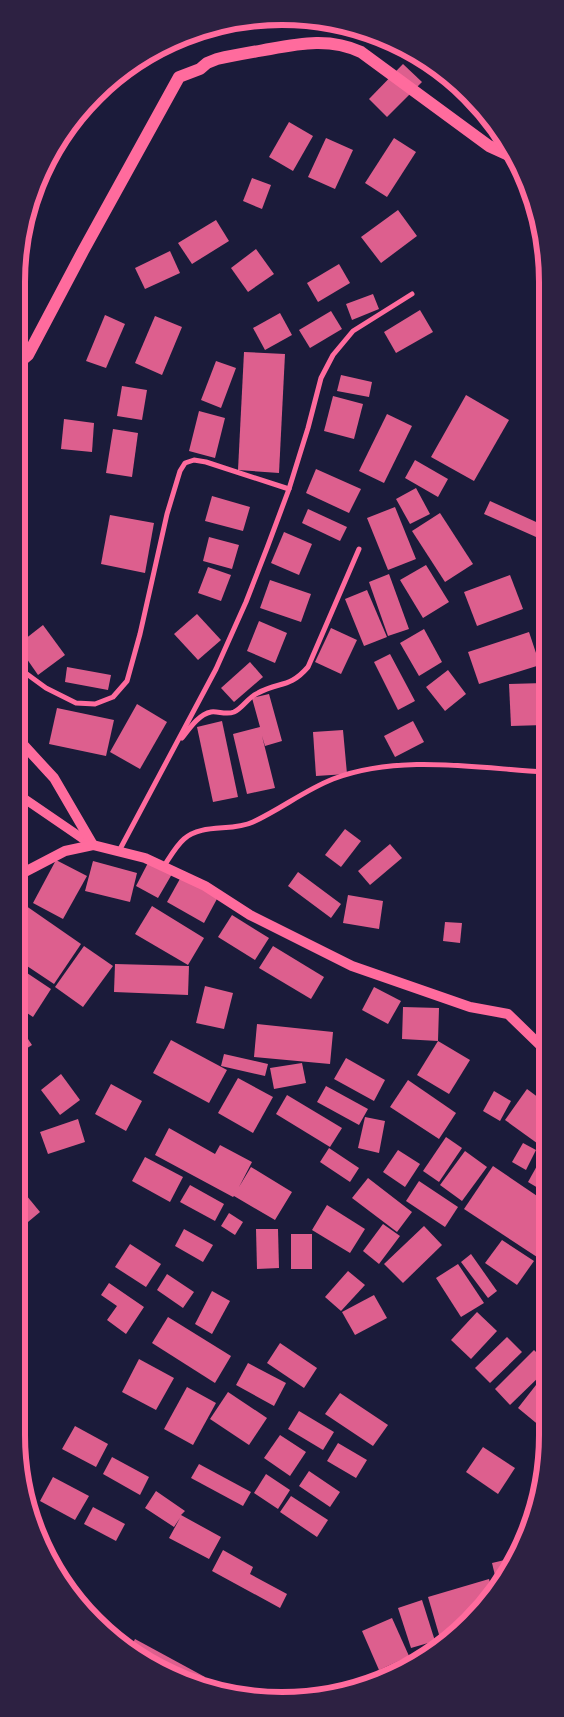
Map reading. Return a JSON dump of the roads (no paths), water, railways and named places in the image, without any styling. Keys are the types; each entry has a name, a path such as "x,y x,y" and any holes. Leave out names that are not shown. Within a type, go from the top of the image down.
{"main road":[{"path":"25,357 179,77 200,69 207,63 217,59 308,42 350,47 361,52 489,146 505,154"},
{"path":"25,747 54,778 93,845"},
{"path":"25,872 65,851 93,845 145,858 205,886 250,915 352,966 470,1007 508,1014 539,1044"}],"street":[{"path":"119,851 220,661 267,548 308,428 321,378 332,355 353,331 412,294"},
{"path":"25,673 46,688 76,702 95,704 113,697 127,681 140,634 167,514 180,470 185,463 194,460 206,462 288,489"},
{"path":"175,746 203,715 211,712 228,713 236,711 259,692 299,678 308,667 359,549"},
{"path":"164,866 182,840 192,833 252,823 308,790 334,779 369,769 402,764 539,772"},
{"path":"25,799 93,845"}]}
